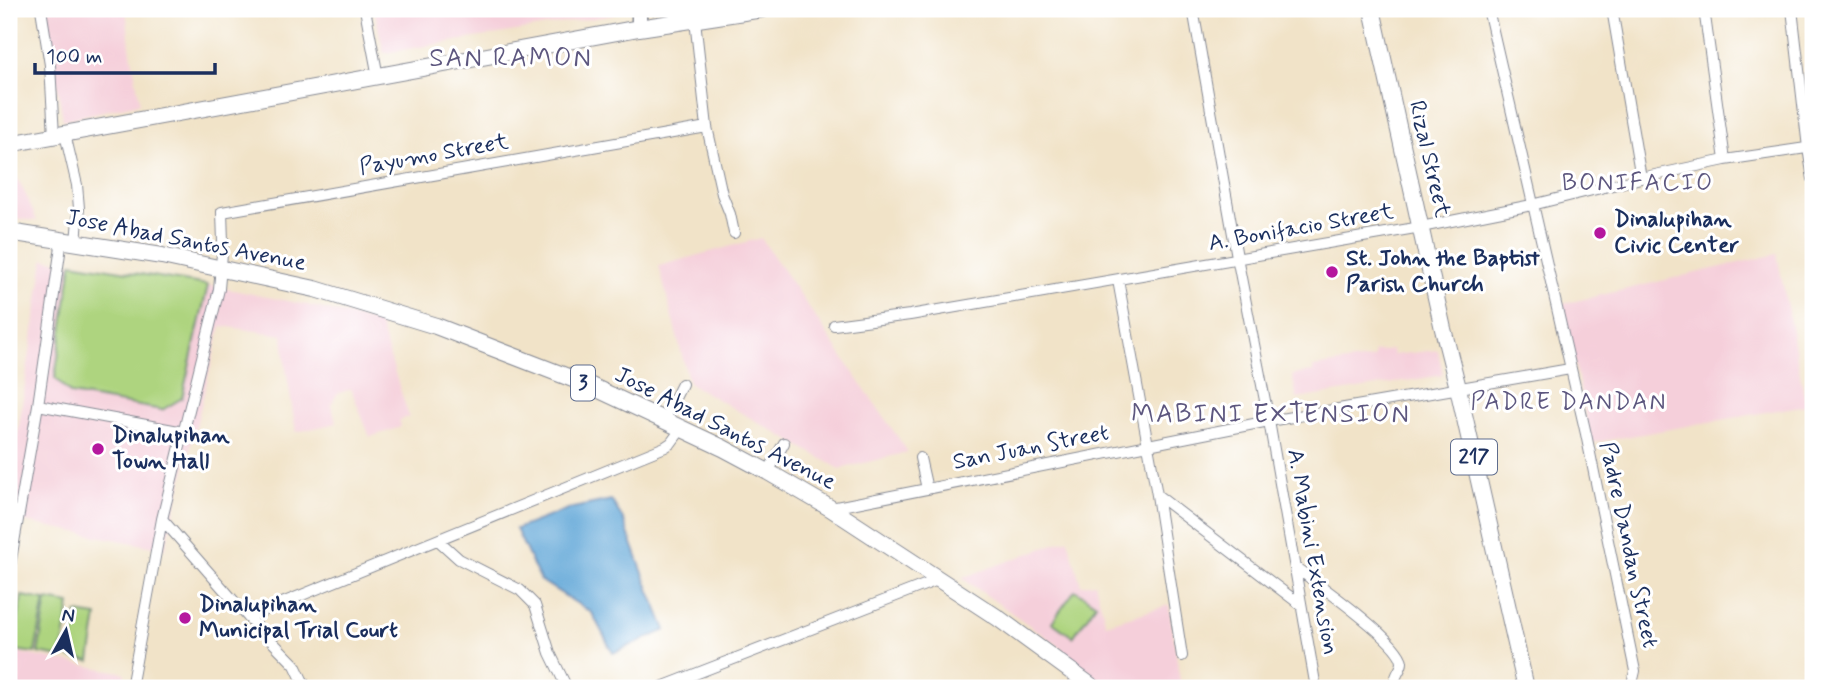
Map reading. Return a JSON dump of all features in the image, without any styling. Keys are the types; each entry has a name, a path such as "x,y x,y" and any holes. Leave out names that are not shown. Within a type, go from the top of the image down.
{"main road":[{"path":"639,9 639,29"},
{"path":"9,144 639,29 763,9"},
{"name":"Rizal Street","path":"1372,9 1526,688"},
{"name":"Jose Abad Santos Avenue","path":"9,232 222,268 315,289 436,326 581,382 682,428 768,472 830,508 998,618 1094,688"}],"street":[{"path":"9,571 69,241 79,208 77,185 59,135 41,9"},
{"path":"365,9 378,77"},
{"name":"A. Mabini Extension","path":"1193,9 1316,688"},
{"name":"Padre Dandan Street","path":"1488,9 1586,434 1635,671 1631,688"},
{"path":"1612,9 1641,178"},
{"path":"1704,9 1725,160"},
{"path":"1793,9 1813,178"},
{"path":"695,19 707,127 734,233"},
{"name":"Payumo Street","path":"222,268 222,212 707,127"},
{"name":"A. Bonifacio Street","path":"834,325 910,315 1421,227 1532,205 1725,160 1810,148"},
{"path":"131,688 162,519 222,268"},
{"path":"1118,280 1157,495 1182,656"},
{"name":"San Juan Street","path":"830,508 1269,421 1570,369"},
{"path":"664,419 682,384"},
{"path":"38,405 184,432"},
{"path":"248,617 665,447 682,428"},
{"path":"768,472 784,443"},
{"path":"920,458 927,489"},
{"path":"1157,495 1301,606"},
{"path":"162,519 248,617 295,665 306,688"},
{"path":"438,540 459,559 520,590 535,605 550,653 567,688"},
{"path":"1295,567 1361,616 1396,650 1402,662 1395,675 1395,682 1400,688"},
{"path":"659,688 940,579"}],"shaded area":[{"path":"45,9 126,9 140,103 63,120"},
{"path":"374,9 616,9 613,15 384,53"},
{"path":"9,164 26,195 37,221 9,218"},
{"path":"761,238 908,452 840,469 689,383 659,266"},
{"path":"1777,254 1806,405 1591,443 1563,304"},
{"path":"44,259 208,285 379,323 409,417 399,420 401,427 370,437 351,389 337,394 331,405 337,423 296,432 283,335 221,326 165,549 9,519 9,491"},
{"path":"1392,350 1393,355 1438,350 1443,375 1297,399 1292,375 1313,372 1313,367 1374,358 1374,352"},
{"path":"1068,539 1081,585 1095,583 1106,624 1169,605 1181,688 1108,688 1056,644 962,578"},
{"path":"9,651 125,673 123,688 9,688"}],"green space":[{"path":"72,263 208,285 182,398 162,410 71,394 55,378"},
{"path":"1075,590 1096,604 1073,637 1052,622"},
{"path":"22,596 45,600 35,653 13,650"},
{"path":"47,600 70,604 61,657 38,653"},
{"path":"77,613 97,616 90,661 70,658"}],"water":[{"path":"611,500 623,519 666,630 613,653 592,613 540,580 516,529 568,509"}],"place":[{"name":"Dinalupihan Civic Center","path":"1600,233"},
{"name":"St. John the Baptist Parish Church","path":"1332,272"},
{"name":"Dinalupihan Town Hall","path":"98,449"},
{"name":"Dinalupihan Municipal Trial Court","path":"185,618"}],"district":[{"name":"SAN RAMON","path":"511,59"},
{"name":"BONIFACIO","path":"1638,183"},
{"name":"PADRE DANDAN","path":"1569,402"},
{"name":"MABINI EXTENSION","path":"1271,415"}]}
